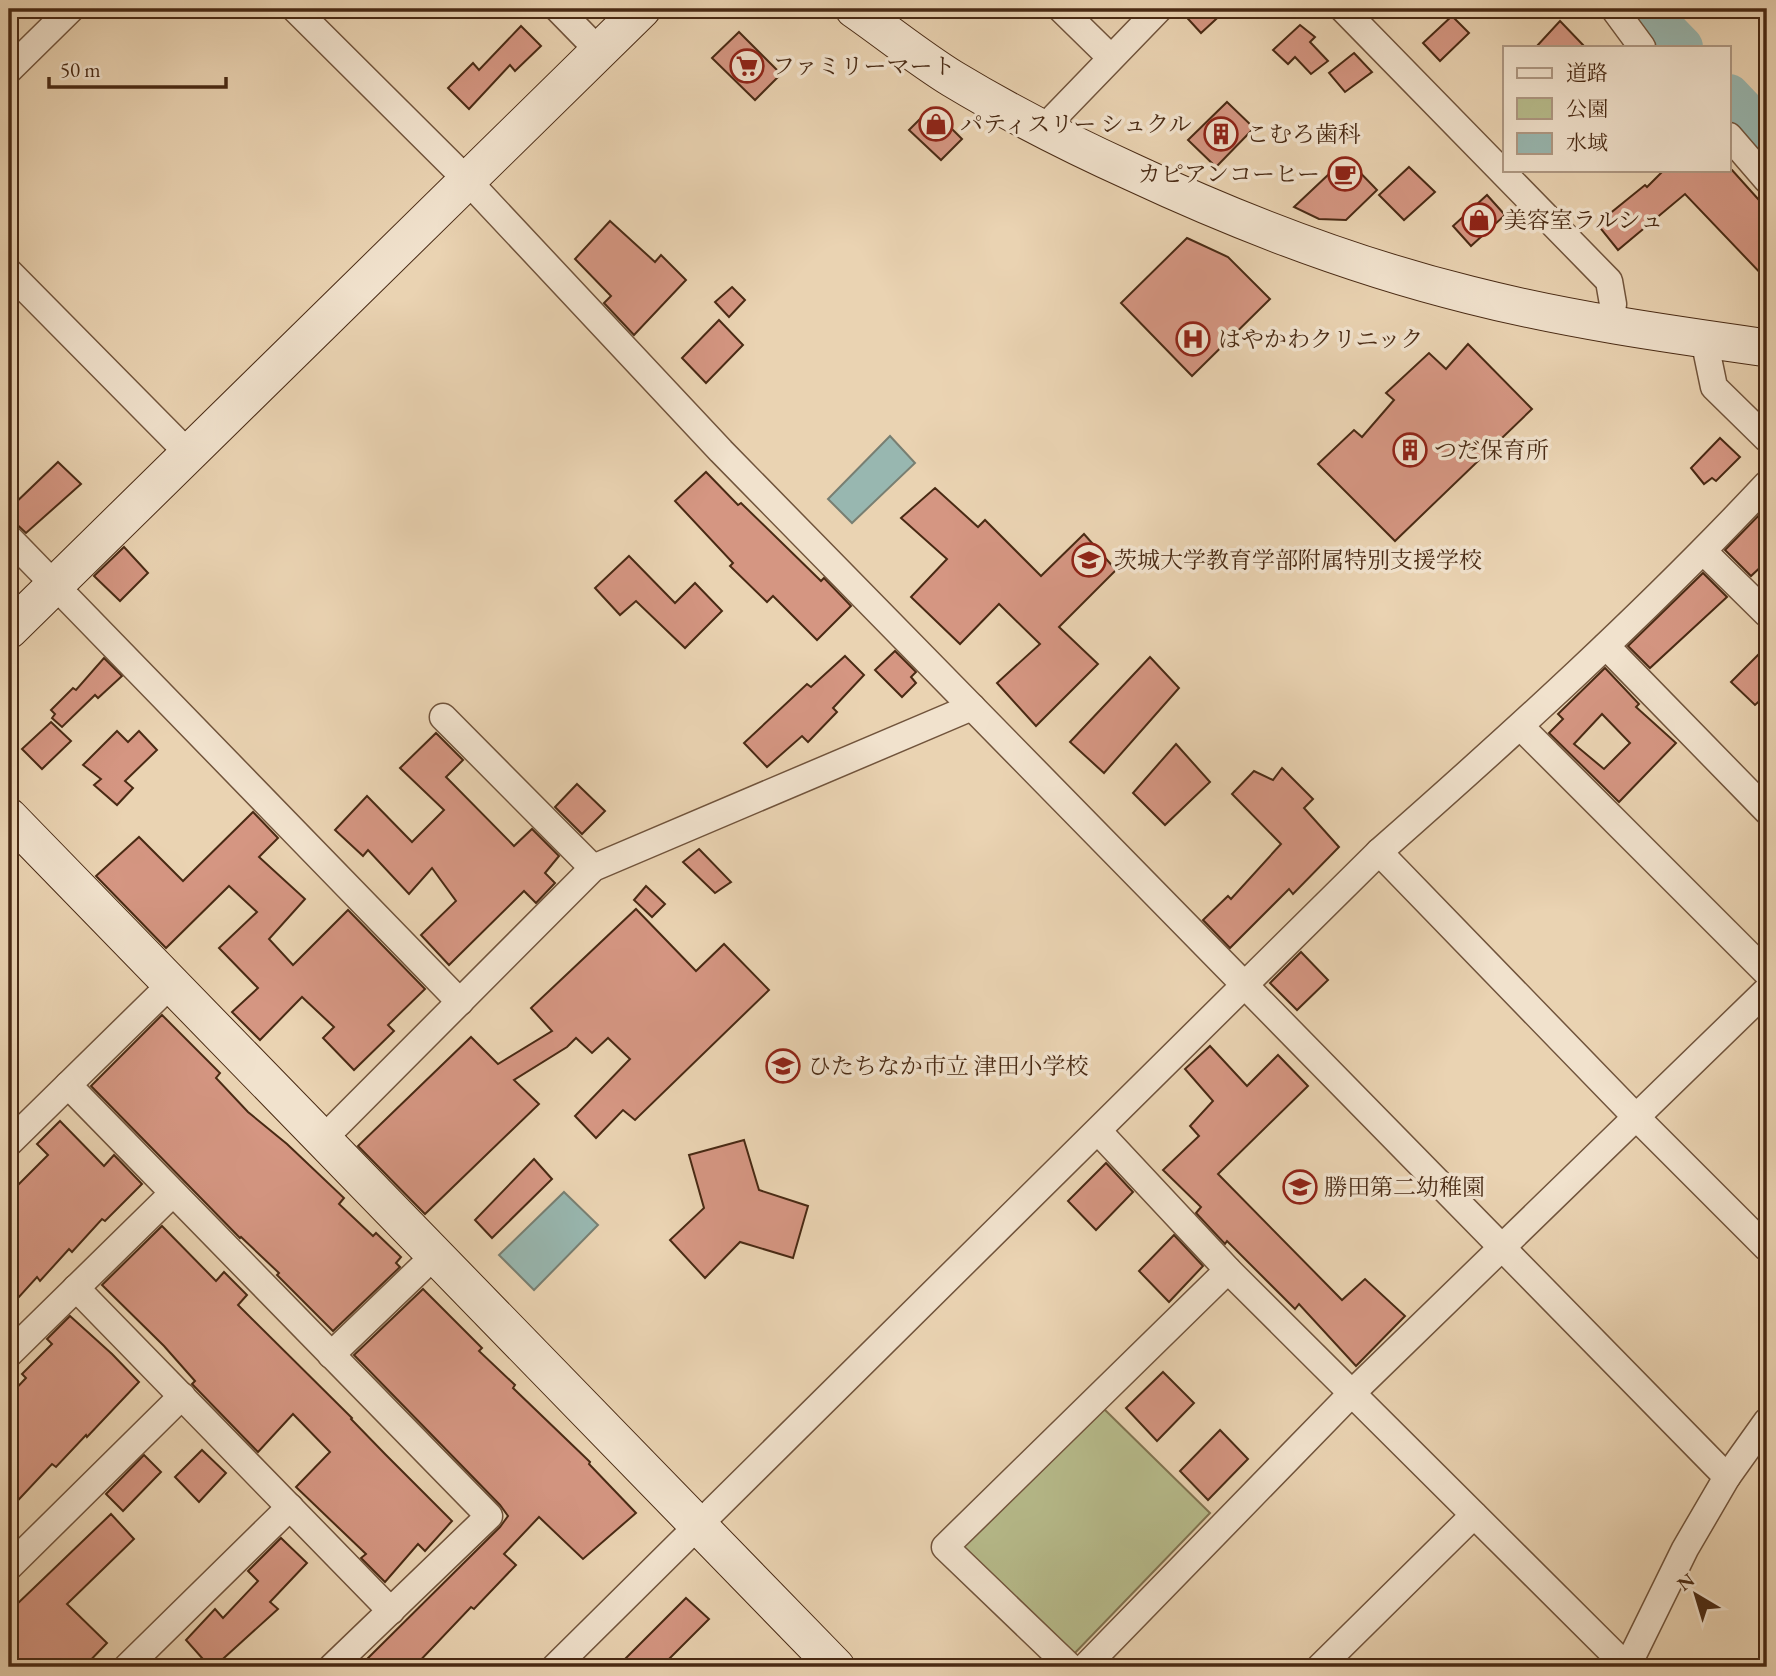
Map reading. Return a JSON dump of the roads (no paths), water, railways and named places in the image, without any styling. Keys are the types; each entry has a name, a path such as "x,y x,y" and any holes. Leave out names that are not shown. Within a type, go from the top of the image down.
{"street":[{"path":"9,70 71,9"},
{"path":"295,9 467,180 721,451 1727,1477"},
{"path":"558,9 599,51"},
{"path":"9,630 642,9"},
{"path":"853,9 951,78 1042,130 1215,210 1320,251 1469,295 1610,324 1767,348"},
{"path":"1061,9 1110,57"},
{"path":"1343,9 1609,281 1613,304 1610,324"},
{"path":"1614,9 1641,46"},
{"path":"1042,130 1154,10"},
{"path":"1730,137 1767,180"},
{"path":"9,272 189,454"},
{"path":"1704,339 1714,387 1767,439"},
{"path":"555,1667 1379,852 1521,727 1704,552 1767,484"},
{"path":"9,537 460,1002"},
{"path":"1704,552 1767,614"},
{"path":"1606,646 1767,811"},
{"path":"323,1139 593,868 972,707"},
{"path":"443,717 593,868"},
{"path":"1521,727 1767,973"},
{"path":"9,817 834,1666"},
{"path":"1379,852 1767,1248"},
{"path":"9,1143 172,983"},
{"path":"1085,1667 1352,1393 1767,990"},
{"path":"68,1085 489,1516 332,1667"},
{"path":"1098,1130 1228,1270 1627,1667 1685,1549 1727,1477 1767,1421"},
{"path":"9,1354 173,1193"},
{"path":"331,1355 435,1255"},
{"path":"1070,1667 945,1547 1228,1270"},
{"path":"76,1288 391,1611"},
{"path":"9,1567 182,1396"},
{"path":"127,1667 290,1507"},
{"path":"1320,1667 1474,1515"}],"water":[{"path":"890,436 915,463 852,523 828,499"},
{"path":"564,1192 598,1225 534,1290 499,1255"}],"waterway":[{"path":"1645,9 1681,46"},
{"path":"1730,96 1767,135"}],"place":[{"name":"ファミリーマート","path":"747,66"},
{"name":"パティスリー シュクル","path":"936,124"},
{"name":"こむろ歯科","path":"1221,134"},
{"name":"カピアンコーヒー","path":"1345,174"},
{"name":"美容室ラルシュ","path":"1479,220"},
{"name":"はやかわクリニック","path":"1193,339"},
{"name":"つだ保育所","path":"1410,450"},
{"name":"茨城大学教育学部附属特別支援学校","path":"1089,560"},
{"name":"ひたちなか市立 津田小学校","path":"783,1066"},
{"name":"勝田第二幼稚園","path":"1300,1187"}]}
